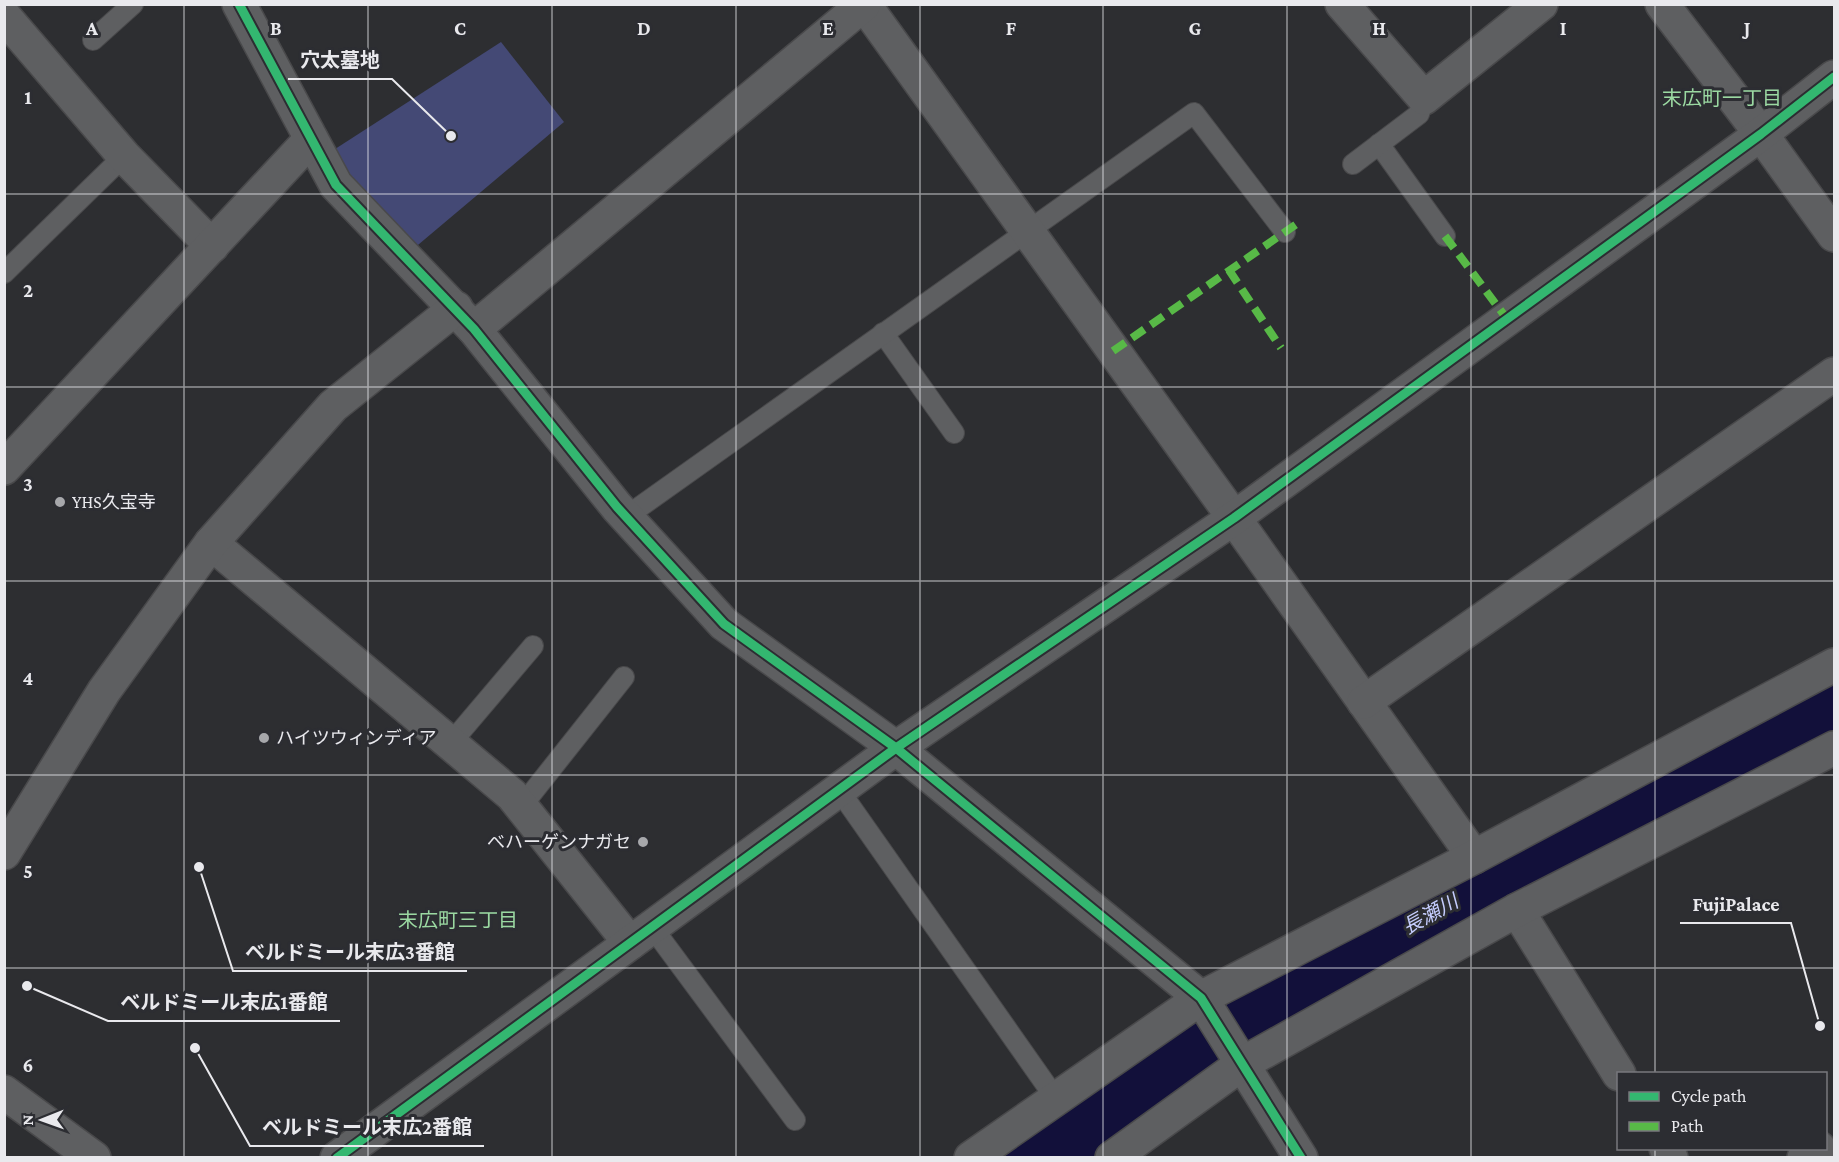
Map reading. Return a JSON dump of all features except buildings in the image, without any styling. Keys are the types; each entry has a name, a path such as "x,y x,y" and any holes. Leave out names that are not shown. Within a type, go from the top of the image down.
{"street":[{"path":"239,4 336,185 465,319 627,516 724,624 896,748 1206,1006 1300,1158"},
{"path":"4,853 104,691 211,543 333,406 465,319 864,4 1234,518 1474,857"},
{"path":"1342,4 1424,98 1535,6"},
{"path":"1662,4 1834,235"},
{"path":"4,16 124,156 212,246"},
{"path":"337,1158 896,748 1234,518 1761,134 1834,77"},
{"path":"4,468 311,139"},
{"path":"1364,702 1834,374"},
{"path":"211,543 512,795 641,935"},
{"path":"971,1158 1056,1099 1206,1006 1474,857 1834,665"},
{"path":"1112,1158 1238,1058 1516,910 1834,748"},
{"path":"1516,910 1618,1072"},
{"path":"4,1092 94,1158"},
{"path":"1804,1158 1817,1150"}],"lane":[{"path":"93,40 133,4"},
{"path":"1353,164 1419,114 1424,98"},
{"path":"627,516 1026,230 1194,113 1285,232"},
{"path":"1379,144 1445,236"},
{"path":"4,273 124,156"},
{"path":"882,333 954,433"},
{"path":"450,744 533,646"},
{"path":"521,807 624,677"},
{"path":"839,790 1056,1099"},
{"path":"641,935 795,1120"}],"shaded area":[{"path":"501,42 564,122 412,250 363,198 332,151"}],"waterway":[{"name":"長瀬川","path":"1040,1158 1205,1043 1310,980 1834,695"}],"marked path":[{"path":"1113,351 1301,221"},
{"path":"1445,236 1507,319"},
{"path":"1229,270 1281,348"}],"cycle path":[{"path":"239,4 336,185 474,329 617,507 724,624 896,748 1201,998 1301,1158"},
{"path":"337,1158 896,748 1234,518 1761,134 1834,77"}],"place":[{"name":"穴太墓地","path":"451,136"},
{"name":"YHS久宝寺","path":"60,502"},
{"name":"ハイツウィンディア","path":"264,738"},
{"name":"べハーゲンナガセ","path":"643,842"},
{"name":"ベルドミール末広3番館","path":"199,867"},
{"name":"ベルドミール末広1番館","path":"27,986"},
{"name":"FujiPalace","path":"1820,1026"},
{"name":"ベルドミール末広2番館","path":"195,1048"}],"district":[{"name":"末広町一丁目","path":"1722,98"},
{"name":"末広町三丁目","path":"458,920"}]}
